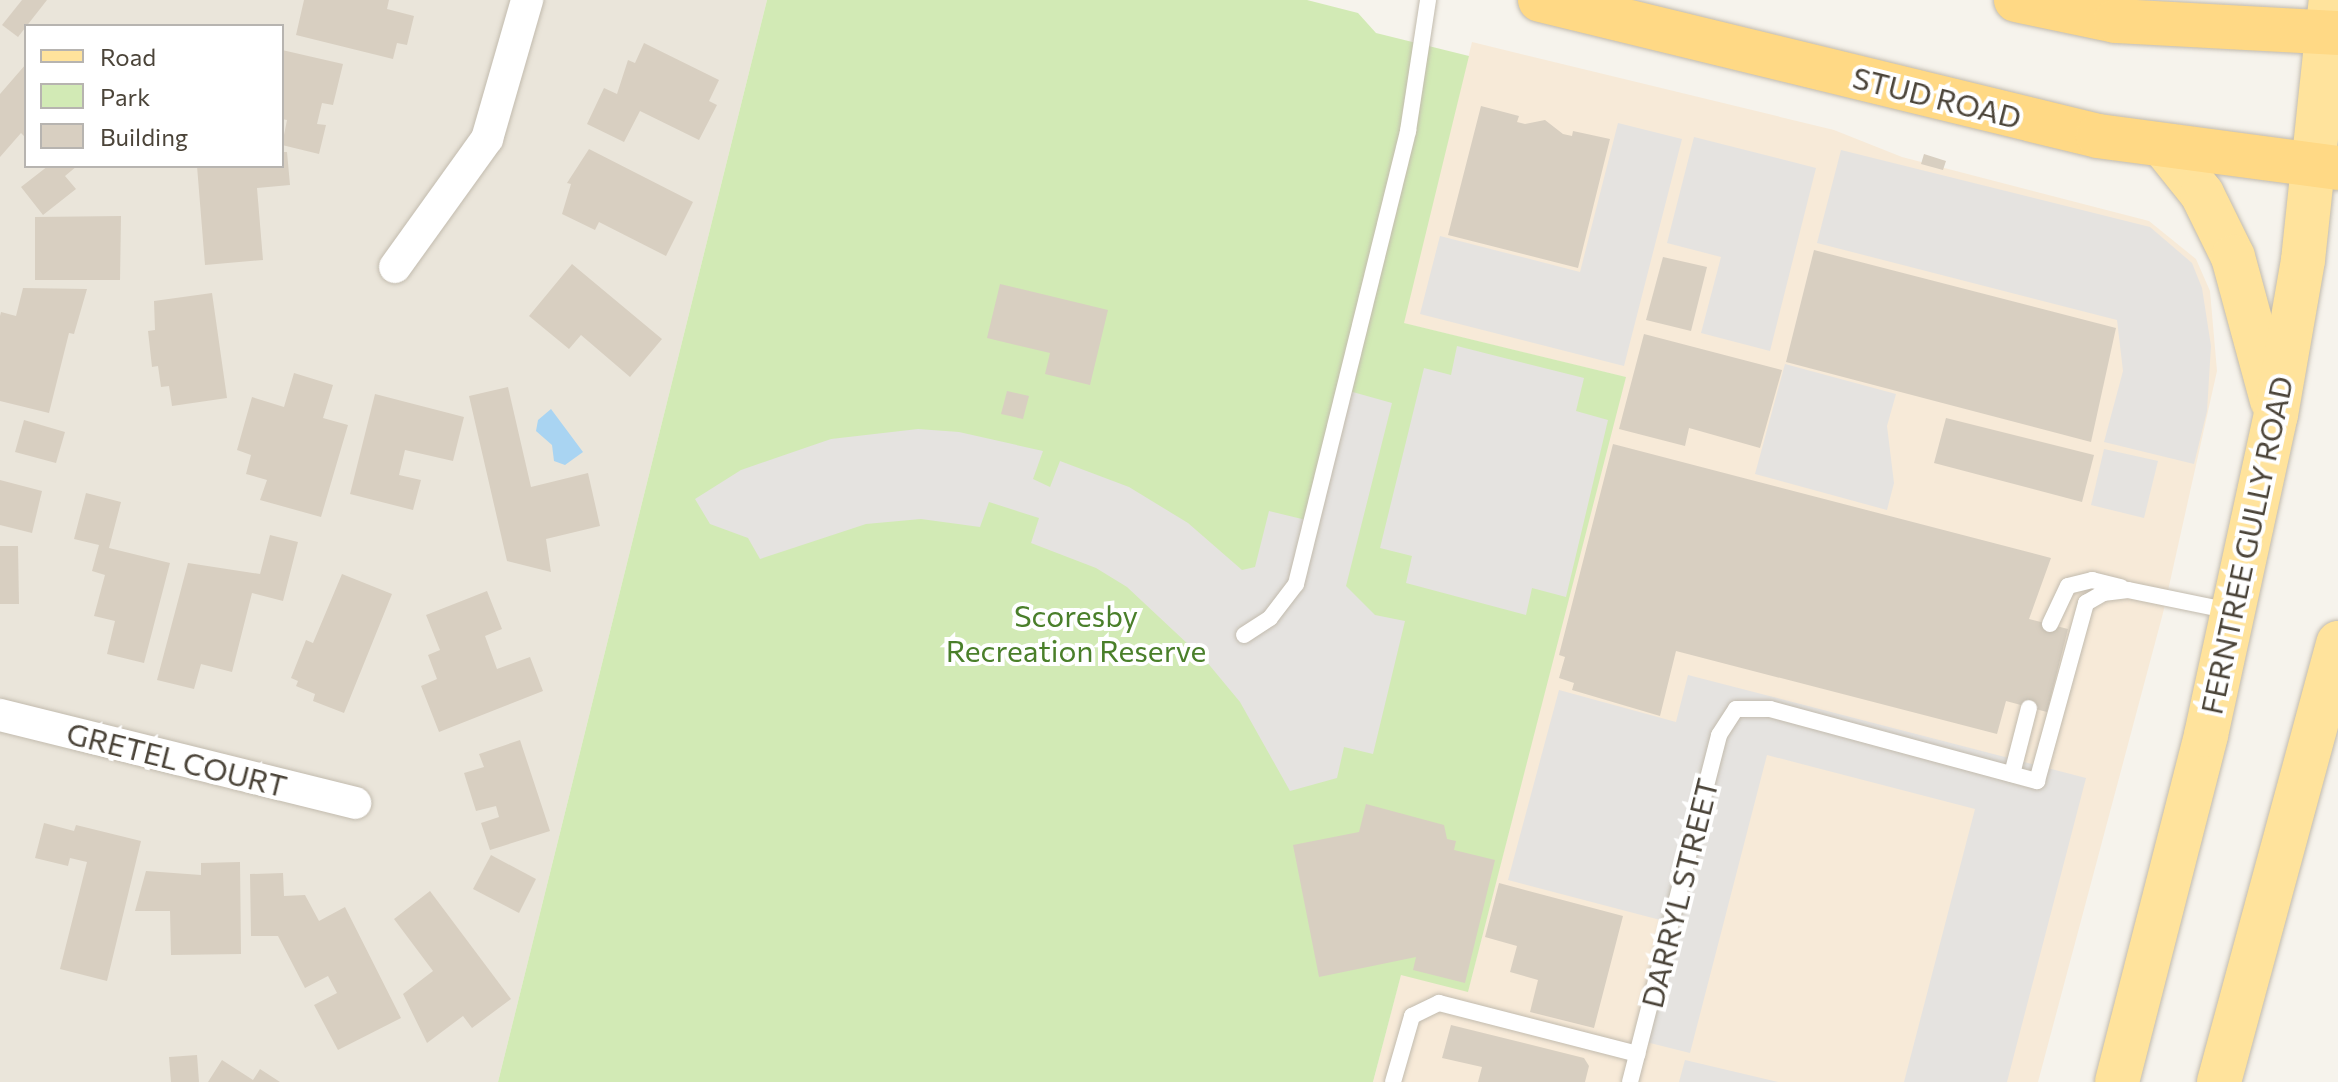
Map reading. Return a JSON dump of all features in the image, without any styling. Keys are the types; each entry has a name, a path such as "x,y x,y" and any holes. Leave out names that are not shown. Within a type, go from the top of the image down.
{"highway":[{"name":"STUD ROAD","path":"1540,0 2166,149 2327,167"},
{"path":"2016,0 2116,21 2332,22"}],"main road":[{"path":"2116,21 2164,0"},
{"name":"FERNTREE GULLY ROAD","path":"2117,1082 2233,612 2327,167 2332,22"},
{"path":"2166,149 2202,194 2233,257 2276,415"},
{"path":"2219,1082 2338,643"}],"street":[{"path":"395,267 487,139 527,0"},
{"name":"GRETEL COURT","path":"0,715 355,803"}],"lane":[{"path":"1244,635 1270,618 1296,584 1408,131 1428,0"},
{"path":"2050,624 2062,592 2075,582 2092,580 2233,612"},
{"path":"2029,708 2012,774 2037,781 2081,611 2103,593 2147,593"},
{"name":"DARRYL STREET","path":"1630,1082 1719,735 1736,709 1770,709 2012,774"},
{"path":"1393,1082 1412,1016 1439,1003 1638,1054"}],"shaded area":[{"path":"0,0 767,0 498,1082 0,1082"},
{"path":"1472,42 1834,130 1902,157 2149,221 2196,259 2210,291 2217,371 2163,613 2038,1082 1373,1082 1401,974 1468,991 1625,377 1403,323"},
{"path":"1618,123 1682,139 1624,366 1420,314 1440,236 1580,272"},
{"path":"1694,137 1816,168 1770,351 1701,333 1721,257 1667,243"},
{"path":"1841,150 2150,227 2192,263 2202,288 2211,346 2207,411 2194,464 2104,442 2123,371 2117,320 1817,243"},
{"path":"1457,346 1584,378 1576,411 1608,420 1566,597 1532,588 1526,615 1406,583 1412,556 1380,548 1424,368 1451,375"},
{"path":"1785,364 1896,394 1887,426 1894,483 1887,510 1755,474"},
{"path":"1342,389 1392,403 1346,586 1375,615 1405,621 1373,754 1344,747 1337,778 1290,791 1240,702 1206,661 1127,587 1096,568 1031,543 1039,518 989,502 980,527 921,519 866,524 760,559 748,538 710,524 695,499 741,470 831,439 918,429 959,432 1043,451 1033,479 1050,487 1060,461 1129,487 1188,523 1242,570 1255,567 1269,511 1306,520"},
{"path":"2104,449 2158,461 2144,518 2091,505"},
{"path":"1688,675 2086,778 2007,1082 1904,1082 1975,809 1767,755 1690,1053 1638,1040 1668,922 1508,880 1559,690 1676,722"},
{"path":"1685,1060 1778,1082 1679,1082"}],"green space":[{"name":"Scoresby Recreation Reserve","path":"767,0 1307,0 1358,13 1376,33 1469,56 1404,323 1626,377 1468,992 1401,975 1373,1082 498,1082"}],"water":[{"path":"551,409 583,452 565,465 554,461 552,445 536,431 538,420"}],"building":[{"path":"22,0 47,0 28,24 24,24 18,37 2,25"},
{"path":"304,0 389,0 387,9 414,16 407,45 397,43 393,59 296,35"},
{"path":"644,43 719,80 709,101 717,105 699,140 640,111 624,142 587,124 604,88 617,94 628,60 635,63"},
{"path":"284,50 343,64 333,105 322,103 317,124 326,125 319,154 284,145 287,120 284,119"},
{"path":"24,66 24,136 21,133 0,157 0,94"},
{"path":"1481,106 1519,116 1517,122 1525,124 1545,120 1563,134 1572,136 1573,131 1610,139 1578,268 1448,235"},
{"path":"589,149 693,202 666,256 599,222 595,230 562,214 571,184 567,183"},
{"path":"284,152 287,152 290,185 257,188 263,260 205,265 197,168 284,168"},
{"path":"1924,154 1946,161 1943,170 1921,164"},
{"path":"45,168 75,168 65,176 76,189 43,215 21,187"},
{"path":"121,216 120,280 35,280 35,217"},
{"path":"1814,250 2116,328 2091,442 1786,362"},
{"path":"1663,257 1707,267 1691,331 1646,320"},
{"path":"572,264 662,339 630,377 581,335 569,349 529,316"},
{"path":"1000,284 1108,310 1090,385 1045,374 1050,353 987,338"},
{"path":"23,288 87,289 74,334 69,333 49,413 0,401 0,316 1,312 16,316"},
{"path":"212,293 227,398 172,406 169,386 161,387 158,366 152,367 148,331 155,330 154,301"},
{"path":"1644,334 1782,370 1760,448 1689,428 1685,446 1619,429"},
{"path":"294,373 333,385 323,418 348,425 321,517 260,500 267,480 246,474 251,455 237,450 252,397 284,407"},
{"path":"508,387 531,487 588,473 600,526 546,539 551,572 507,561 469,396"},
{"path":"1007,391 1029,396 1023,419 1001,414"},
{"path":"375,394 464,417 453,461 405,450 399,475 421,480 413,510 350,494"},
{"path":"1946,418 2094,455 2082,502 1934,463"},
{"path":"24,420 65,432 56,463 15,452"},
{"path":"1613,444 2051,558 2029,619 2068,629 2047,712 2006,701 1997,734 1676,651 1660,716 1572,690 1574,683 1559,678 1565,657 1559,655"},
{"path":"0,480 42,491 32,533 0,525"},
{"path":"86,493 121,502 109,548 170,563 144,663 107,654 115,621 94,616 105,575 92,571 99,545 74,539"},
{"path":"270,535 298,542 283,601 252,593 232,672 201,664 194,689 157,680 188,563 260,574"},
{"path":"0,546 18,546 19,604 0,604"},
{"path":"342,574 392,594 344,713 313,701 315,694 296,686 298,681 291,678 306,640 313,643"},
{"path":"487,591 502,629 485,636 497,669 530,657 543,691 439,732 421,686 437,679 428,655 440,650 426,615"},
{"path":"520,740 550,831 490,850 481,823 499,817 496,806 476,811 464,773 484,767 479,754"},
{"path":"1366,804 1444,825 1447,839 1456,841 1454,850 1495,860 1465,983 1413,970 1416,957 1319,977 1293,845 1359,832"},
{"path":"44,823 74,831 76,825 141,841 107,981 60,969 87,862 70,858 68,866 35,858"},
{"path":"491,855 536,879 519,913 473,889"},
{"path":"240,862 241,954 171,955 170,911 135,911 146,871 201,875 201,863"},
{"path":"283,873 284,896 305,895 319,921 345,907 401,1018 338,1050 314,1005 337,993 328,976 305,988 278,936 251,936 250,874"},
{"path":"1499,883 1623,916 1594,1028 1530,1012 1538,980 1510,972 1517,946 1485,937"},
{"path":"430,891 511,999 472,1028 463,1016 427,1043 403,994 433,971 394,919"},
{"path":"1451,1025 1584,1058 1589,1066 1585,1082 1478,1082 1482,1067 1442,1058"},
{"path":"197,1055 199,1082 171,1082 169,1057"},
{"path":"222,1060 253,1080 260,1069 280,1082 208,1082"}]}
